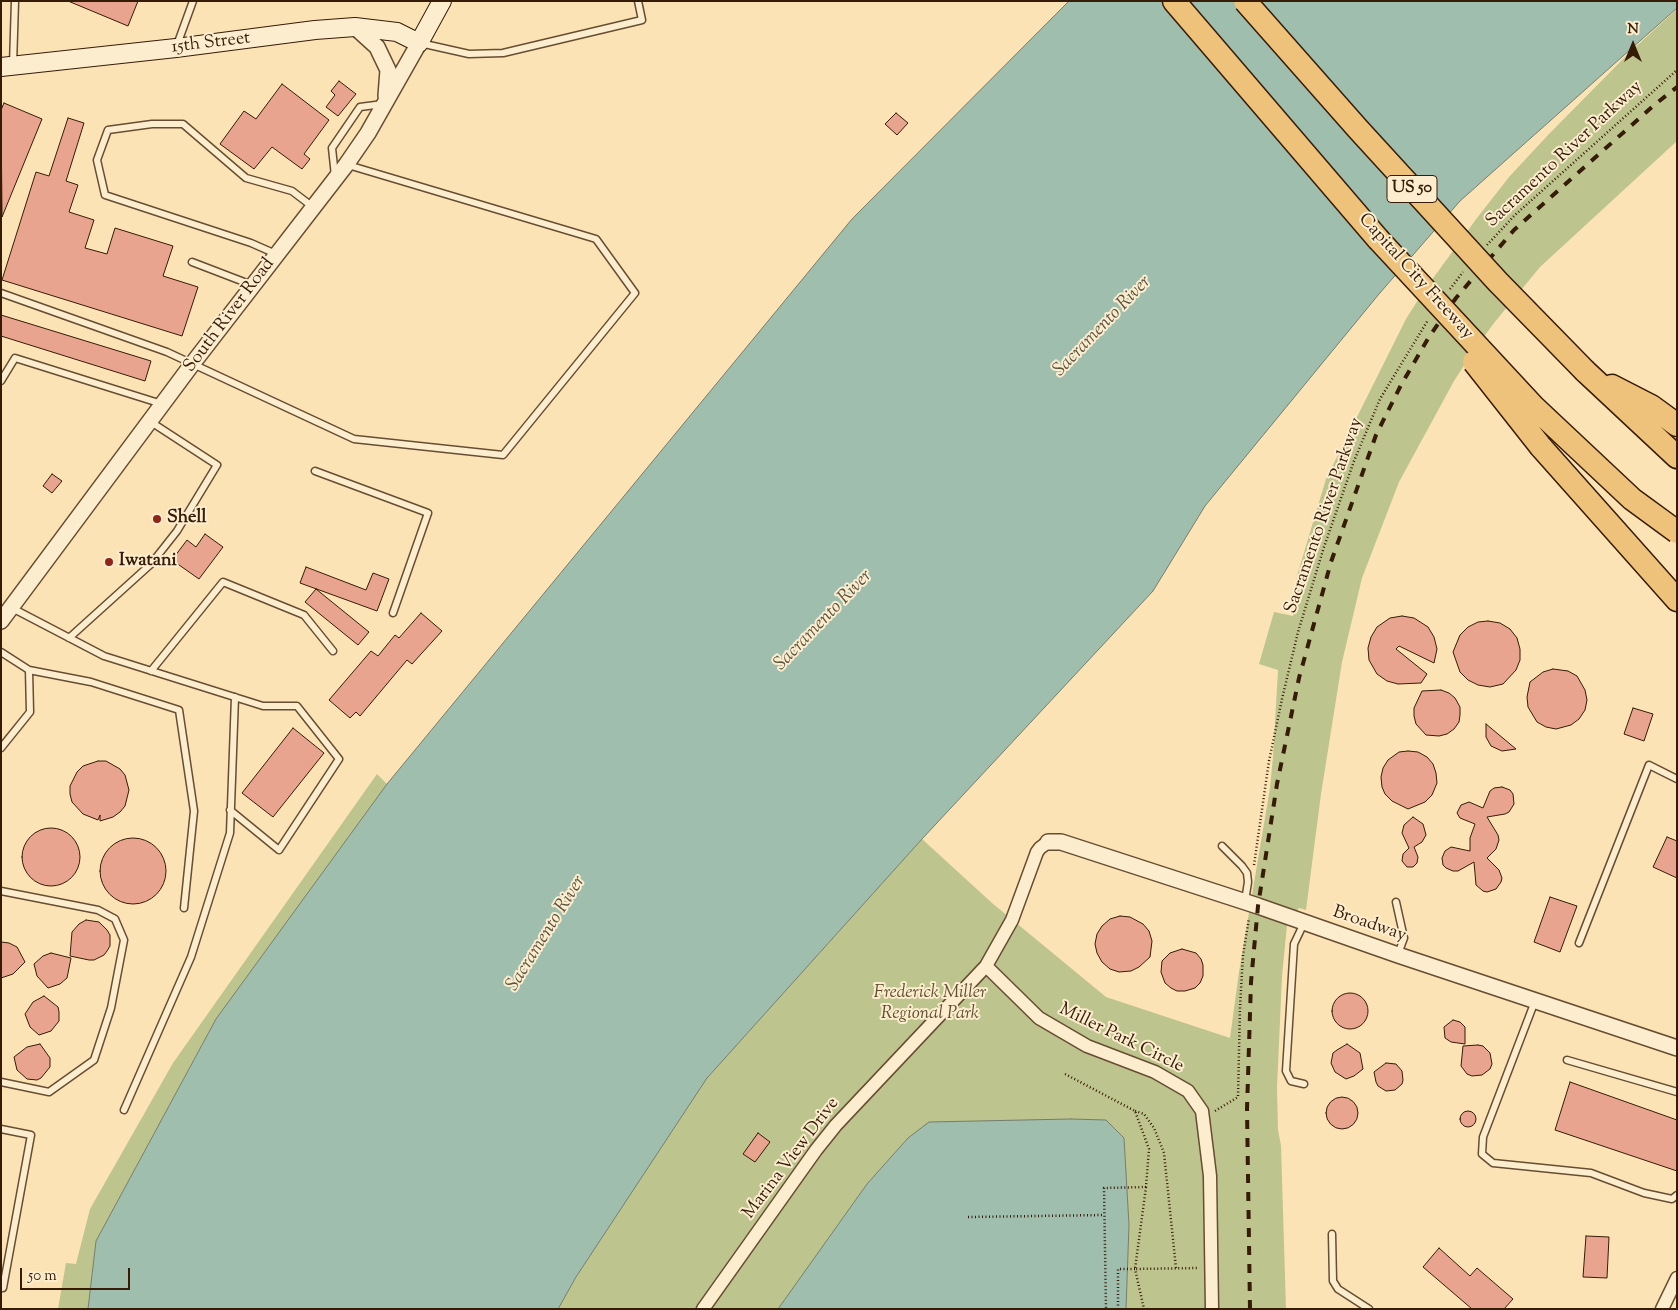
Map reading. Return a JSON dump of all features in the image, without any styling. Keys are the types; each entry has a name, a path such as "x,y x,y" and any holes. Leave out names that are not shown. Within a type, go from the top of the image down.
{"highway":[{"name":"Capital City Freeway","path":"1174,1 1378,239 1533,406 1632,499 1677,532"},
{"name":"US 50","path":"1245,1 1358,129 1458,238 1585,371 1677,457"},
{"path":"1378,239 1545,453 1677,600"},
{"path":"1585,371 1651,406 1677,425"}],"main road":[{"name":"South River Road","path":"419,43 442,1"},
{"name":"15th Street","path":"7,66 355,27 397,32 419,43"}],"street":[{"path":"355,27 377,47 388,70 385,102"},
{"name":"South River Road","path":"1,621 164,405 193,363 336,179 368,133 419,43"},
{"name":"Broadway","path":"1048,842 1061,842 1248,903 1677,1048"},
{"name":"Marina View Drive","path":"703,1309 816,1150 836,1125 986,966 1012,920 1037,852 1048,842"},
{"name":"Miller Park Circle","path":"986,966 1039,1018 1087,1046 1154,1072 1188,1091 1202,1111 1210,1176 1212,1309"},
{"path":"1662,1309 1677,1278"}],"lane":[{"path":"7,66 14,1"},
{"path":"176,48 193,1"},
{"path":"419,43 470,54 504,53 642,20 638,1"},
{"path":"336,179 332,148 360,108 385,102"},
{"path":"277,254 251,243 105,195 96,160 108,130 152,124 183,124 246,178 292,191 314,207"},
{"path":"1,293 167,352 354,439 503,455 635,294 596,238 346,165"},
{"path":"192,262 254,285"},
{"path":"1,380 15,358 164,405"},
{"path":"69,638 151,564 177,530 217,465 150,422"},
{"path":"315,471 428,513 393,613"},
{"path":"151,671 223,582 304,615 333,651"},
{"path":"11,608 104,656 263,706 297,706 339,759 279,850 230,810"},
{"path":"1,652 29,670 91,682 179,710 194,811 184,908"},
{"path":"1,748 30,712 29,670"},
{"path":"124,1110 191,957 230,833 235,697"},
{"path":"1579,943 1649,765 1677,778"},
{"path":"1222,846 1247,873 1248,903"},
{"path":"1,891 98,910 115,918 124,940 111,1008 94,1060 49,1092 1,1082"},
{"path":"1396,902 1404,938 1398,955"},
{"path":"1304,922 1294,944 1286,1071 1291,1082 1304,1084"},
{"path":"1535,1000 1483,1137 1482,1154 1493,1163 1591,1173 1644,1193 1672,1199 1677,1195"},
{"path":"1567,1060 1677,1092"},
{"path":"1,1129 31,1135 3,1288 1,1288"},
{"path":"1332,1234 1333,1281 1338,1289 1369,1309"}],"path":[{"name":"Sacramento River Parkway","path":"1481,252 1515,215 1677,70"},
{"path":"1449,290 1468,266"},
{"name":"Sacramento River Parkway","path":"1254,870 1269,761 1282,698 1298,632 1324,547 1354,462 1380,400 1415,339 1432,314"},
{"path":"1203,1119 1238,1097 1242,964 1248,903"},
{"path":"1065,1074 1144,1114 1154,1128 1164,1153 1176,1268"},
{"path":"1135,1111 1149,1149 1135,1269 1144,1309"},
{"path":"1106,1309 1104,1188 1146,1187"},
{"path":"968,1217 1105,1215"},
{"path":"1118,1309 1118,1269 1185,1267"}],"green space":[{"name":"Frederick Miller Regional Park","path":"1677,9 1677,141 1540,267 1472,353 1454,381 1399,482 1362,578 1342,662 1321,794 1306,910 1299,908 1287,925 1282,976 1277,1088 1278,1130 1281,1146 1286,1309 1126,1309 1129,1225 1124,1138 908,1138 867,1184 778,1309 558,1309 576,1277 707,1078 922,839 992,903 1106,997 1230,1038 1239,972 1270,788 1273,757 1278,670 1259,664 1274,612 1293,616 1297,576 1326,479 1406,319 1423,292 1477,218 1509,177 1549,134 1629,53"},
{"path":"377,774 387,784 216,1019 96,1241 88,1309 58,1309 66,1263 76,1264 90,1209 173,1063"}],"water":[{"name":"Sacramento River","path":"1069,1 1677,1 1677,8 1460,201 1379,294 1205,506 1153,591 922,839 707,1078 576,1277 558,1309 88,1309 96,1241 216,1019 387,784 852,219"},
{"path":"1106,1120 1124,1138 1129,1225 1126,1309 778,1309 867,1184 908,1138 929,1122"}],"building":[{"path":"68,1 138,1 128,26"},
{"path":"339,81 356,94 338,116 326,107 335,95 331,91"},
{"path":"282,84 329,120 304,154 310,159 302,169 272,147 254,169 220,144 244,111 256,119"},
{"path":"4,103 42,119 2,217 1,110"},
{"path":"896,113 908,123 897,135 885,124"},
{"path":"68,118 84,123 66,181 78,185 69,212 94,220 85,248 107,254 115,228 173,246 163,276 198,287 182,336 2,280 36,172 49,176"},
{"path":"1,315 151,361 145,381 1,336"},
{"path":"52,474 62,481 52,493 43,486"},
{"path":"205,534 223,547 199,579 172,560 187,540 196,547"},
{"path":"306,567 366,590 373,573 389,579 377,611 300,583"},
{"path":"316,589 369,632 358,645 305,602"},
{"path":"421,613 442,631 412,664 407,660 360,716 356,712 350,718 329,700 371,651 378,656 395,635 399,638"},
{"path":"1402,616 1414,618 1428,627 1434,637 1437,649 1434,663 1399,646 1396,649 1427,674 1421,683 1398,684 1387,681 1377,674 1369,660 1368,648 1371,637 1377,627 1390,618"},
{"path":"1478,622 1500,623 1510,629 1517,638 1520,649 1520,660 1516,670 1503,684 1490,687 1478,685 1468,680 1460,672 1453,652 1460,635 1468,627"},
{"path":"1553,669 1568,671 1577,676 1585,690 1587,700 1585,710 1579,719 1571,725 1556,729 1546,727 1537,722 1528,707 1527,697 1530,682 1543,672"},
{"path":"1441,690 1455,698 1460,707 1459,722 1447,734 1439,736 1426,735 1416,724 1414,708 1422,691"},
{"path":"1633,708 1653,714 1644,741 1624,734"},
{"path":"1486,724 1516,749 1502,751 1491,746 1486,737"},
{"path":"293,728 324,753 273,817 242,793"},
{"path":"1399,752 1418,752 1427,757 1433,764 1437,783 1432,795 1425,802 1408,809 1392,801 1385,794 1381,777 1383,768 1388,760"},
{"path":"98,761 106,761 120,769 125,775 129,790 125,806 120,812 113,817 100,821 100,815 98,820 83,814 72,802 70,794 70,786 77,772 83,766"},
{"path":"1502,787 1510,790 1513,794 1514,804 1509,812 1505,814 1487,817 1499,840 1496,849 1487,858 1499,870 1502,878 1496,889 1487,892 1476,885 1474,862 1458,871 1453,871 1443,865 1442,858 1445,851 1451,847 1470,851 1470,838 1475,824 1460,818 1457,813 1461,805 1469,802 1483,808 1490,791 1494,788"},
{"path":"1413,817 1423,824 1426,835 1422,842 1414,847 1418,857 1417,863 1413,867 1407,867 1402,861 1403,854 1409,848 1402,833 1404,825"},
{"path":"45,828 57,828 72,836 80,851 80,863 72,878 57,886 45,886 30,878 22,863 22,851 30,836"},
{"path":"1667,837 1677,841 1677,878 1653,867"},
{"path":"133,838 145,841 156,848 163,859 166,871 163,883 156,894 145,901 133,904 121,901 110,894 103,883 100,871 103,859 110,848 121,841"},
{"path":"1550,897 1577,906 1560,952 1534,942"},
{"path":"1120,916 1130,917 1143,924 1149,931 1152,941 1150,957 1139,967 1131,971 1119,972 1110,969 1102,962 1095,944 1097,934 1102,926 1110,919"},
{"path":"86,920 99,922 110,935 110,946 107,951 104,955 94,960 70,956 72,932 79,924"},
{"path":"1,942 17,947 25,962 13,974 1,978"},
{"path":"1182,949 1196,953 1201,959 1203,976 1195,988 1177,991 1165,983 1161,972 1162,961 1170,953"},
{"path":"51,953 71,958 67,978 60,984 48,988 37,976 34,964 43,956"},
{"path":"1350,993 1363,998 1368,1011 1363,1024 1350,1029 1337,1024 1332,1011 1337,998"},
{"path":"44,996 58,1007 59,1021 51,1031 39,1035 30,1027 25,1014 33,1002"},
{"path":"1453,1020 1460,1022 1465,1027 1465,1044 1451,1042 1445,1038 1444,1027"},
{"path":"40,1044 50,1058 50,1067 41,1078 37,1080 27,1079 17,1070 14,1057 27,1047"},
{"path":"1347,1044 1360,1053 1363,1069 1346,1079 1335,1072 1331,1063 1333,1053"},
{"path":"1463,1046 1483,1046 1490,1053 1492,1064 1490,1069 1482,1075 1472,1076 1467,1074 1461,1066"},
{"path":"1386,1063 1396,1064 1402,1071 1402,1084 1395,1090 1386,1091 1378,1086 1376,1082 1374,1072"},
{"path":"1570,1082 1677,1120 1677,1171 1555,1130"},
{"path":"1342,1097 1353,1102 1358,1113 1353,1124 1342,1129 1331,1124 1326,1113 1331,1102"},
{"path":"1465,1111 1471,1111 1476,1116 1474,1125 1465,1127 1460,1122 1460,1116"},
{"path":"758,1133 770,1142 755,1162 743,1154"},
{"path":"1586,1236 1609,1237 1607,1278 1583,1277"},
{"path":"1439,1248 1470,1276 1477,1268 1513,1299 1504,1309 1472,1309 1423,1267"}],"railway":[{"path":"1250,1309 1247,1109 1251,982 1258,906 1277,784 1299,678 1331,562 1376,435 1401,385 1429,337 1456,298 1514,230 1653,106 1677,87"}],"place":[{"name":"Shell","path":"157,519"},
{"name":"Iwatani","path":"109,562"}]}
